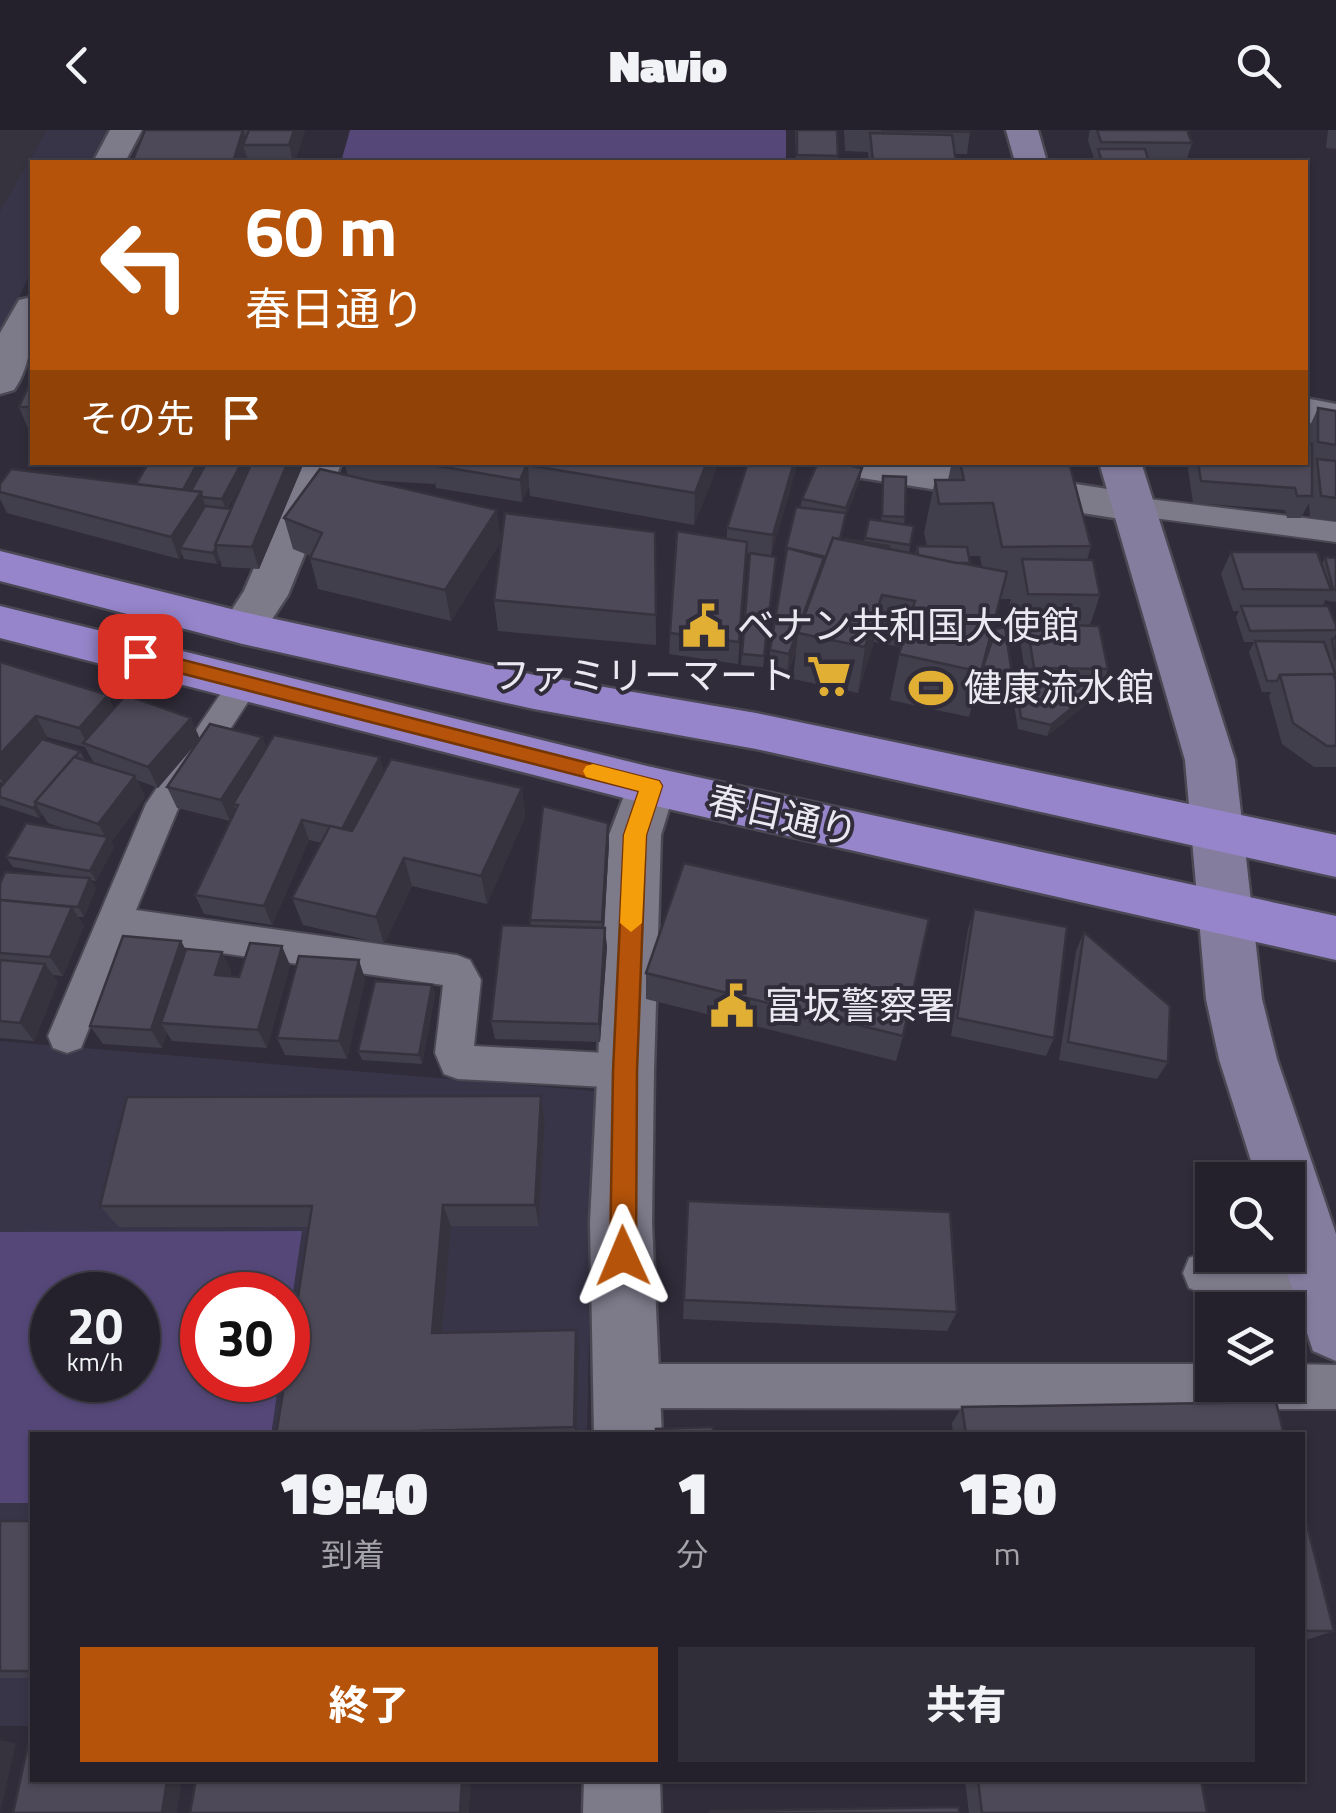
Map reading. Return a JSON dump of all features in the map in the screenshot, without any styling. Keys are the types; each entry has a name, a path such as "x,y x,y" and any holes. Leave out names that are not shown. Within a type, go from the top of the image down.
{"highway":[{"name":"春日通り","path":"0,566 242,628 534,692 756,731 1336,856"},
{"name":"春日通り","path":"0,622 652,786 1336,938"}],"street":[{"path":"110,160 126,130"},
{"path":"1022,130 1031,160"},
{"path":"0,382 4,362 30,312"},
{"path":"1308,411 1336,416"},
{"path":"242,628 266,595 320,465"},
{"path":"862,465 1133,507"},
{"path":"1121,465 1210,760 1234,1000 1248,1059 1328,1304"},
{"path":"629,1410 621,1224 625,1071 635,835 652,786"},
{"path":"622,1782 622,1813"}],"lane":[{"path":"1133,507 1336,532"},
{"path":"67,1036 163,804 245,682"},
{"path":"113,922 457,971 462,980 454,1053 458,1062 625,1071"},
{"path":"1204,1273 1328,1304"},
{"path":"629,1410 1336,1387"}],"shaded area":[{"path":"0,130 113,130 95,160 30,160 30,273 0,338"},
{"path":"350,130 786,130 786,160 342,160"},
{"path":"0,1041 594,1091 587,1432 30,1432 30,1726 0,1726"},
{"path":"302,1231 296,1272 180,1272 180,1402 276,1402 271,1432 30,1432 30,1503 0,1503 0,1232"}],"building":[{"path":"145,130 243,130 234,160 133,160"},
{"path":"249,130 294,130 289,145 243,145"},
{"path":"797,130 837,130 838,156 797,155"},
{"path":"881,130 970,130 970,132"},
{"path":"1097,130 1187,130 1192,143 1101,142"},
{"path":"870,133 952,135 956,160 873,160"},
{"path":"1098,149 1145,149 1148,160 1101,160"},
{"path":"30,382 30,407 19,407"},
{"path":"1318,408 1336,411 1336,445 1318,442"},
{"path":"1308,444 1312,444 1312,496 1297,496 1295,488 1201,481 1198,465 1308,465"},
{"path":"1317,459 1336,461 1336,498 1321,496"},
{"path":"147,465 196,465 183,490 136,484"},
{"path":"205,465 240,465 222,499 202,497 201,492 191,491"},
{"path":"251,465 287,465 252,547 215,545"},
{"path":"432,465 527,465 520,480"},
{"path":"527,465 706,465 695,493"},
{"path":"747,465 793,465 773,535 727,528"},
{"path":"817,465 862,468 846,508 802,499"},
{"path":"961,465 1070,465 1091,546 1002,547 993,503 939,504 935,480 964,480"},
{"path":"11,469 201,492 171,537 0,492 0,484"},
{"path":"320,469 497,510 445,590 310,558 322,533 284,518"},
{"path":"883,476 906,477 905,517 882,516"},
{"path":"205,506 231,509 216,548 213,553 180,548"},
{"path":"796,507 846,513 840,539 833,538 826,557 787,548 785,552"},
{"path":"505,513 655,532 656,615 494,600"},
{"path":"869,519 914,526 910,545 865,538"},
{"path":"677,531 747,542 739,642 670,633"},
{"path":"833,538 1007,572 981,672 899,654 915,601 882,595 865,647 798,633"},
{"path":"844,539 889,546 889,549"},
{"path":"917,546 967,547 970,563 918,555"},
{"path":"787,548 824,558 789,654 770,650"},
{"path":"1231,552 1317,552 1331,590 1243,589"},
{"path":"750,553 776,557 764,656 742,654"},
{"path":"1325,557 1336,558 1336,590 1333,589"},
{"path":"1022,559 1093,560 1100,595 1028,594"},
{"path":"1241,606 1328,606 1336,630 1250,631"},
{"path":"1027,624 1099,626 1108,669 1034,668"},
{"path":"1005,627 1015,694 992,693 984,664 996,629"},
{"path":"1255,641 1324,642 1336,681 1333,674 1280,675 1277,681 1267,681"},
{"path":"0,662 108,695 79,728 36,716 0,754"},
{"path":"1333,674 1336,746 1327,746 1293,723 1280,675"},
{"path":"1016,685 1099,686 1051,725 1021,718"},
{"path":"126,695 191,718 148,767 83,743"},
{"path":"210,724 262,737 221,800 167,787"},
{"path":"274,735 380,757 342,829 302,820 264,906 195,895 238,805 233,804"},
{"path":"42,739 80,751 33,808 0,797 0,788"},
{"path":"74,757 135,776 98,824 35,802"},
{"path":"391,759 522,788 481,876 404,858 376,917 292,898 330,826 352,831"},
{"path":"543,806 608,823 602,922 530,920"},
{"path":"26,823 108,837 90,871 6,857"},
{"path":"684,863 929,919 903,1036 646,973"},
{"path":"5,872 90,878 78,907 0,900"},
{"path":"0,900 72,907 50,957 0,953"},
{"path":"974,909 1067,927 1054,1038 957,1018"},
{"path":"502,925 605,928 599,1024 491,1021"},
{"path":"1084,932 1170,1006 1168,1062 1068,1042"},
{"path":"123,936 181,941 151,1030 90,1026"},
{"path":"250,943 282,946 258,1030 161,1023 186,949 222,952 215,975 239,977"},
{"path":"299,956 359,960 339,1041 277,1038"},
{"path":"0,960 45,964 20,1023 0,1021"},
{"path":"375,981 432,985 419,1055 358,1051"},
{"path":"541,1096 535,1205 443,1205 432,1333 576,1330 574,1427 276,1432 281,1402 310,1402 310,1272 302,1272 312,1206 100,1206 127,1097"},
{"path":"688,1201 950,1212 957,1312 684,1300"},
{"path":"1276,1402 1283,1432 966,1432 962,1407"},
{"path":"713,1427 713,1432 656,1432"},
{"path":"1305,1518 1334,1631 1305,1631"},
{"path":"0,1521 30,1521 30,1671 0,1671"},
{"path":"29,1740 30,1782 167,1782 162,1813 13,1813"},
{"path":"196,1782 462,1782 460,1813 190,1813"},
{"path":"978,1782 1201,1782 1207,1813 982,1813"},
{"path":"959,1807 959,1813 710,1813 710,1811"}],"slow traffic":[{"path":"593,771 652,786 635,835 631,923"}],"place":[{"name":"ベナン共和国大使館","path":"704,626"},
{"name":"ファミリーマート","path":"829,676"},
{"name":"健康流水館","path":"931,688"},
{"name":"富坂警察署","path":"732,1006"}],"route":[{"path":"140,656 652,786 635,835 625,1071 623,1256"}]}
